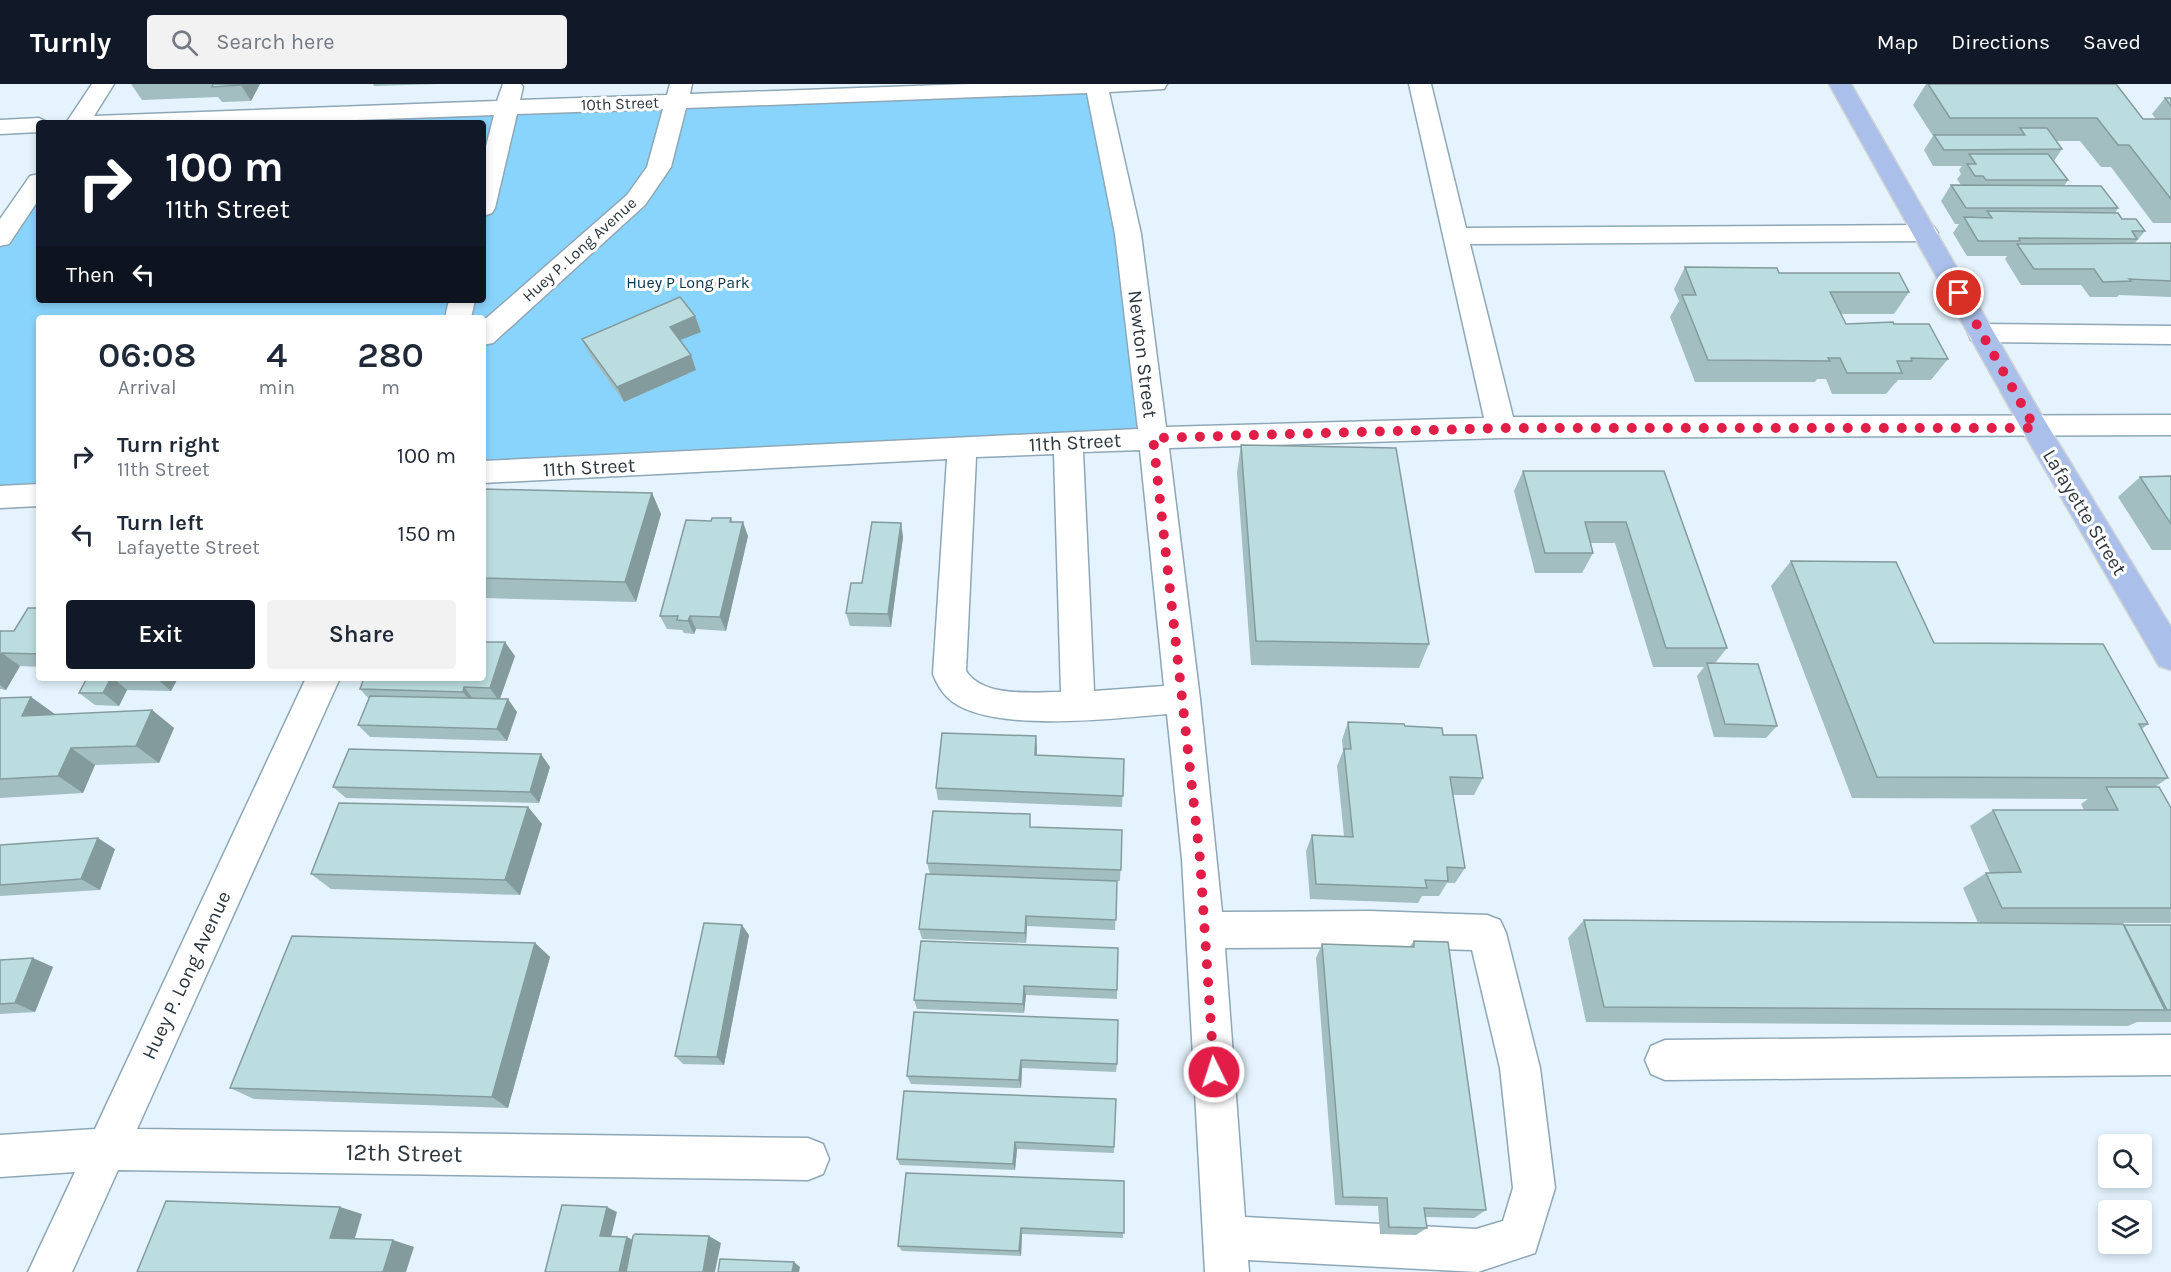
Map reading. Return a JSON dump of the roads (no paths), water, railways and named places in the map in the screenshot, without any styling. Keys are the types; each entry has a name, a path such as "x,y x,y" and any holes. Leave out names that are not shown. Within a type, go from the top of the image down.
{"main road":[{"name":"Lafayette Street","path":"1840,84 2035,428 2171,657"}],"street":[{"path":"80,120 103,84"},
{"path":"486,195 512,84"},
{"name":"10th Street","path":"163,120 506,107 680,93 1156,84"},
{"path":"1420,84 1501,428"},
{"name":"Newton Street","path":"1096,85 1128,234 1183,699 1200,859 1226,1254"},
{"name":"Huey P. Long Avenue","path":"486,333 636,200 659,167 680,93"},
{"path":"0,127 36,125"},
{"path":"0,238 36,185"},
{"path":"1456,236 1925,233"},
{"path":"1981,333 2171,335"},
{"name":"11th Street","path":"486,472 1153,438 1501,428 2035,428 2171,425"},
{"path":"1068,443 1078,705"},
{"path":"962,449 949,674 960,689 980,699 1029,708 1183,699"},
{"path":"0,497 36,495"},
{"name":"Huey P. Long Avenue","path":"50,1272 322,681"},
{"path":"1205,930 1370,929 1487,933 1520,1068 1534,1188 1520,1238 1476,1251 1226,1254"},
{"path":"1665,1060 2171,1055"},
{"name":"12th Street","path":"0,1156 105,1149 808,1159"}],"park label":[{"name":"Huey P Long Park","path":"688,282"}]}
